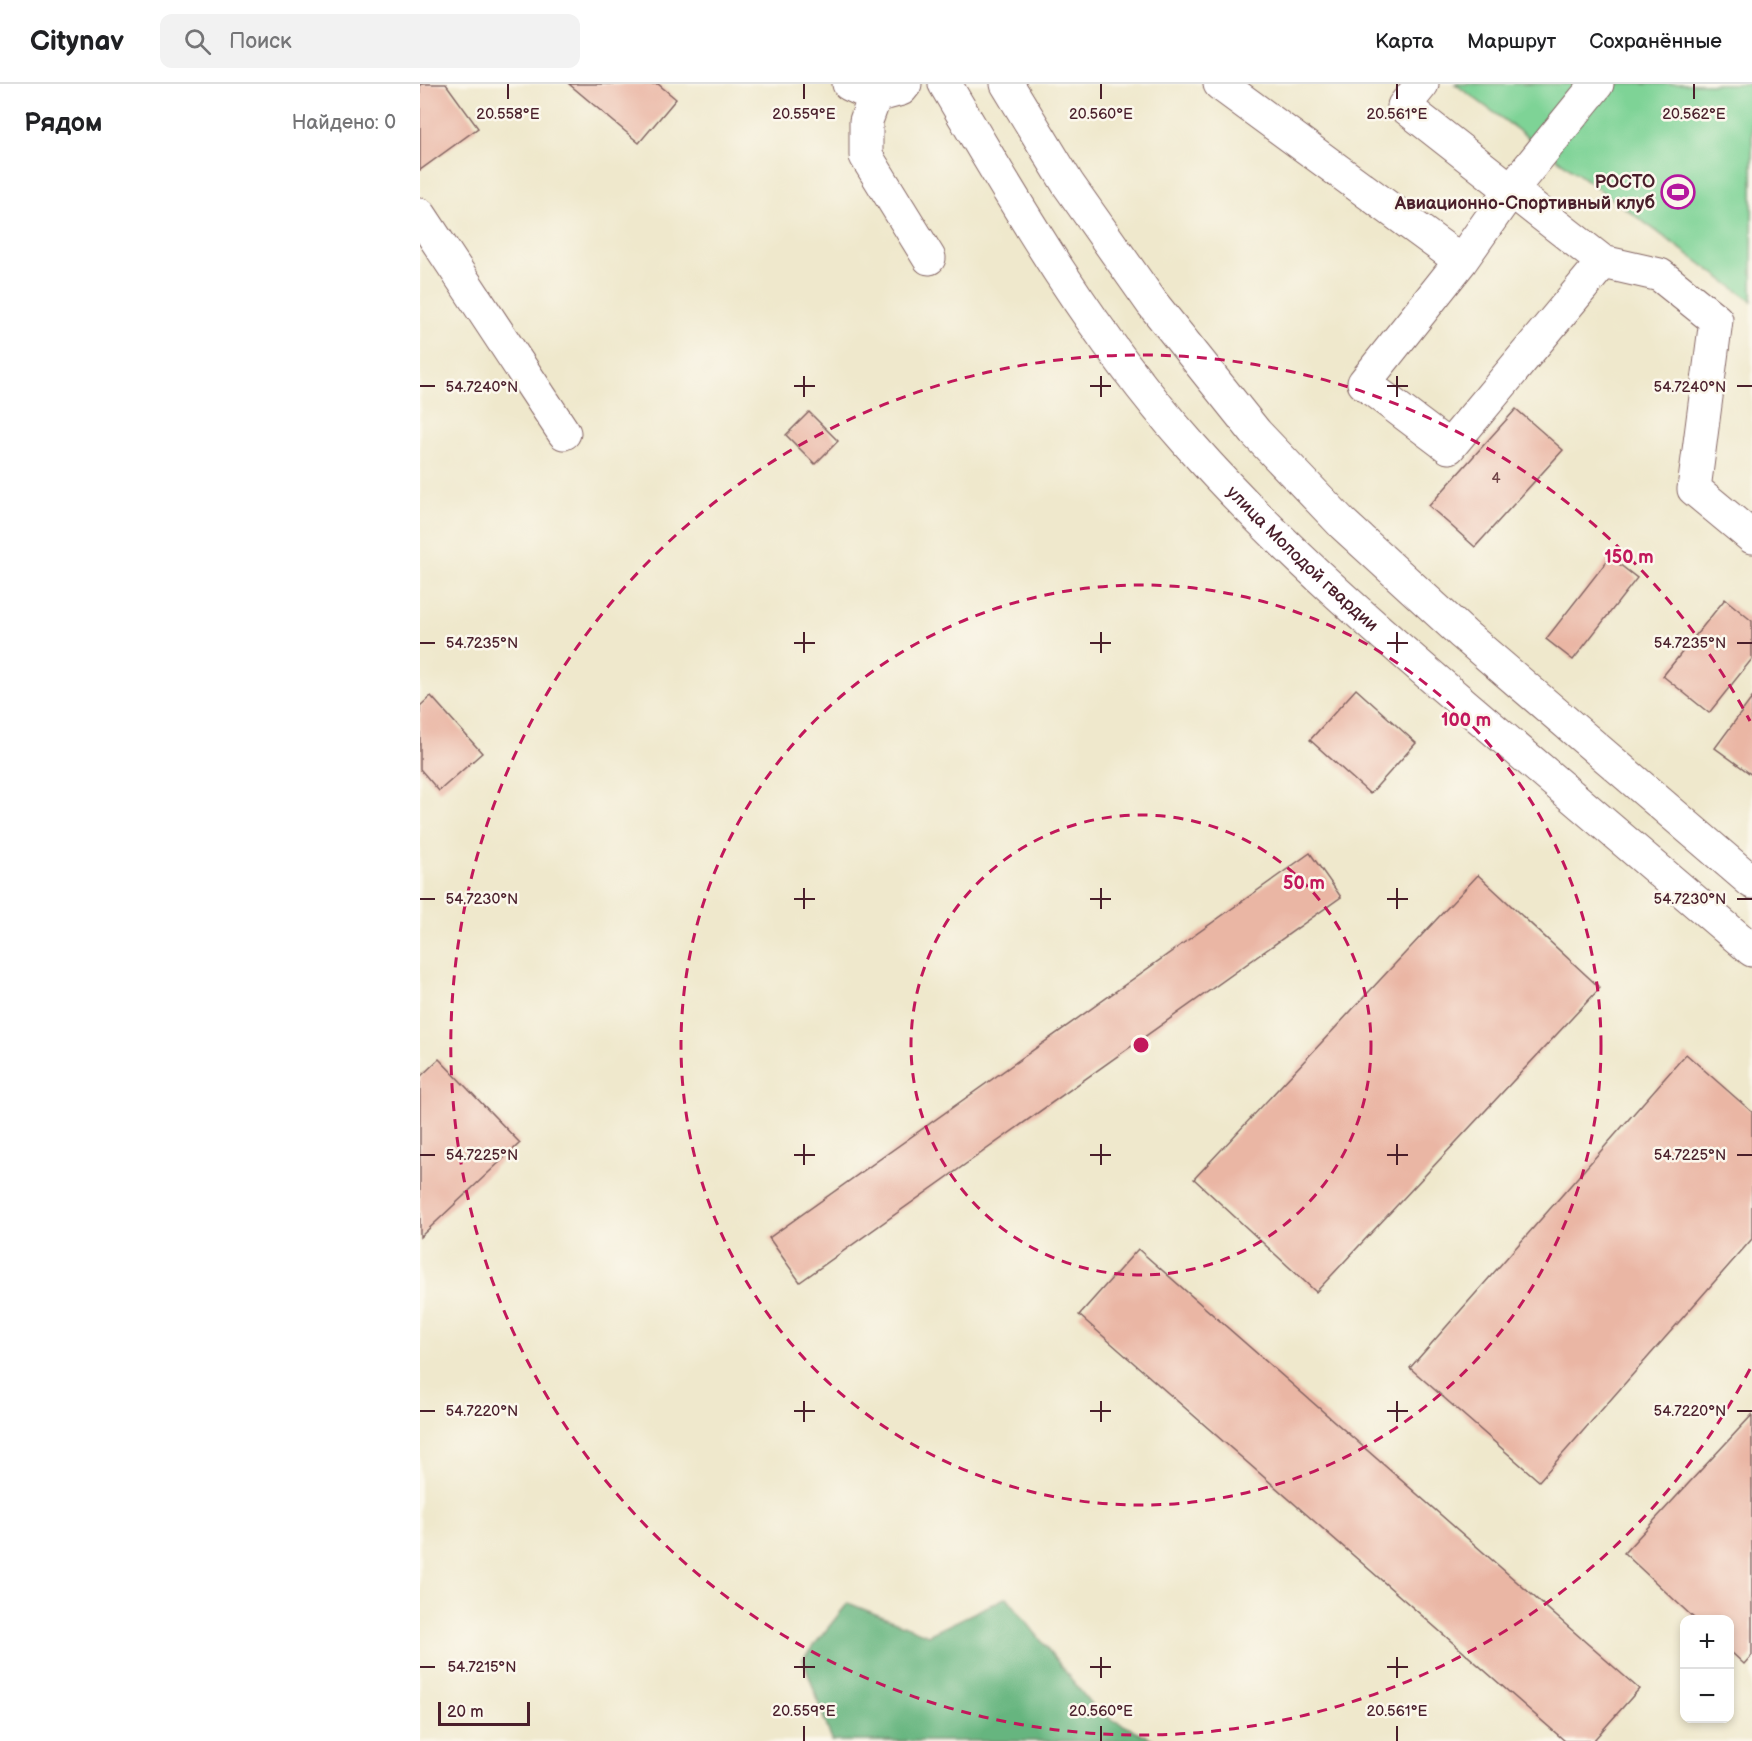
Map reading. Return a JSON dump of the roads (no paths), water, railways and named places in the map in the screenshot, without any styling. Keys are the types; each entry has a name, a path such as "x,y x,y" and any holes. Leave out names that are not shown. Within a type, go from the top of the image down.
{"main road":[{"path":"905,84 901,89 862,90 867,121 866,156 929,258"},
{"name":"улица Молодой гвардии","path":"945,84 1022,216 1069,288 1125,365 1190,445 1269,528 1383,635 1752,950"},
{"path":"1007,84 1068,184 1128,269 1193,356 1256,434 1343,524 1463,634 1752,882"},
{"path":"1220,84 1461,261"},
{"path":"1422,84 1404,106 1604,262 1660,275 1716,320 1694,489 1752,537"},
{"path":"1597,84 1511,190 1461,261 1364,383 1449,447 1604,262"},
{"path":"420,214 564,434"}],"place":[{"name":"РОСТО Авиационно-Спортивный клуб","path":"1678,192"}]}
